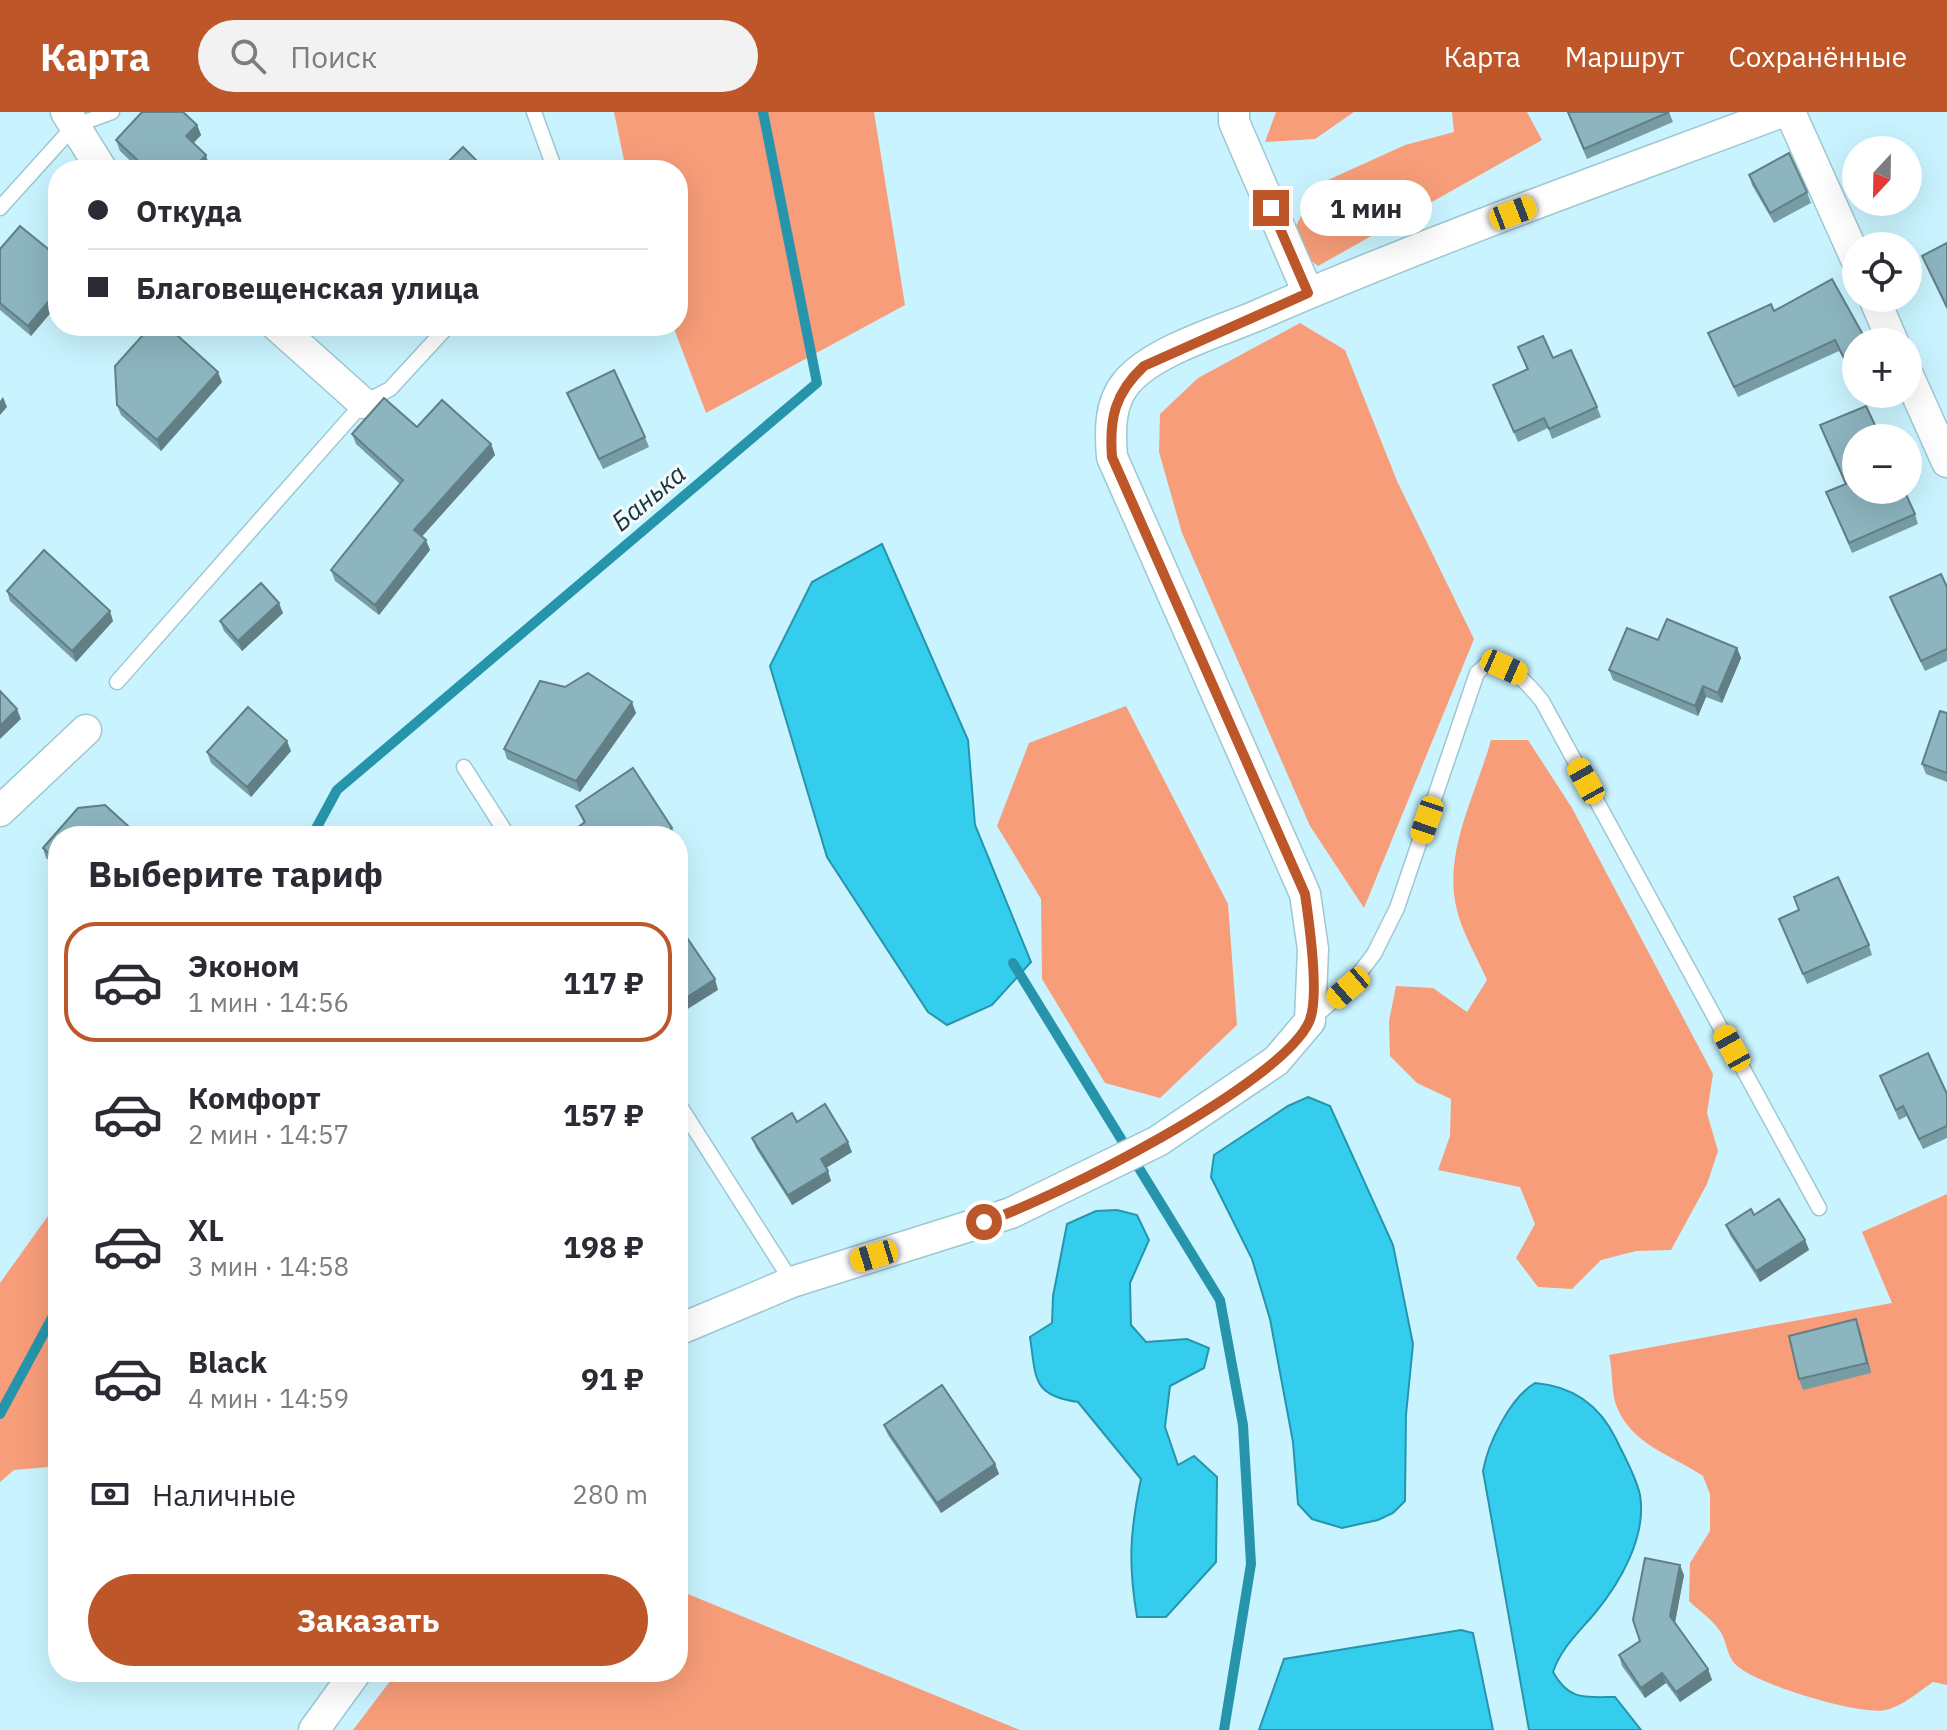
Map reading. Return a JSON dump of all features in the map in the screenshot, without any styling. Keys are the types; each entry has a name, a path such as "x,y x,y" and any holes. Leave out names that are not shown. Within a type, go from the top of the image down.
{"street":[{"path":"1234,112 1234,122 1308,293"},
{"path":"688,1326 792,1282 1011,1213 1114,1163 1158,1141 1276,1061 1310,1021 1313,949 1305,894 1112,457 1110,428 1115,405 1126,383 1144,366 1308,293 1782,112"},
{"path":"1790,112 1844,232"},
{"path":"70,119 96,160"},
{"path":"288,336 363,403"},
{"path":"1922,406 1947,462"},
{"path":"0,811 86,730"},
{"path":"314,1730 349,1682"}],"lane":[{"path":"0,208 70,119 112,112"},
{"path":"534,112 551,160"},
{"path":"117,682 363,403 390,389 439,336"},
{"path":"1310,1021 1348,988 1374,954 1397,908 1477,673 1487,664 1504,667 1521,674 1542,701 1819,1208"},
{"path":"464,767 502,826"},
{"path":"688,1119 792,1282"}],"shaded area":[{"path":"614,112 874,112 905,305 706,413 677,336 688,336 688,160 624,160"},
{"path":"1276,112 1354,112 1315,139 1265,142"},
{"path":"1452,112 1527,112 1542,140 1318,266 1299,251 1295,228 1317,185 1405,145 1454,132"},
{"path":"1300,323 1345,350 1397,481 1474,639 1364,908 1310,826 1182,533 1159,452 1160,414 1198,378"},
{"path":"1126,706 1228,904 1237,1025 1160,1098 1105,1083 1042,979 1041,899 997,826 1029,743"},
{"path":"1491,740 1528,740 1572,808 1713,1074 1707,1113 1718,1151 1707,1184 1671,1250 1636,1251 1601,1260 1572,1289 1538,1287 1516,1258 1535,1224 1520,1187 1438,1170 1450,1136 1451,1099 1417,1083 1390,1056 1389,1021 1396,986 1433,988 1467,1012 1487,980 1462,925 1453,885 1463,822"},
{"path":"1947,1194 1947,1685 1933,1682 1886,1710 1854,1708 1807,1696 1745,1672 1732,1660 1717,1627 1689,1601 1690,1563 1710,1531 1710,1494 1703,1476 1642,1440 1623,1419 1614,1399 1609,1355 1892,1303 1862,1232"},
{"path":"48,1216 48,1467 14,1470 0,1482 0,1283"},
{"path":"688,1594 1020,1730 353,1730 389,1682 688,1682"}],"water":[{"path":"882,544 968,740 975,825 1031,962 992,1005 947,1025 928,1012 827,857 770,666 812,582"},
{"path":"1308,1097 1330,1106 1393,1245 1413,1344 1406,1415 1405,1501 1393,1513 1378,1520 1342,1528 1312,1519 1298,1504 1293,1442 1270,1319 1252,1259 1211,1177 1214,1155 1288,1106"},
{"path":"1117,1210 1137,1215 1149,1240 1130,1283 1131,1325 1146,1342 1187,1339 1209,1348 1204,1368 1170,1386 1165,1427 1178,1465 1194,1456 1217,1477 1216,1562 1166,1617 1137,1617 1132,1547 1141,1479 1078,1402 1044,1390 1036,1374 1030,1337 1052,1323 1053,1296 1067,1224 1096,1211"},
{"path":"1535,1383 1561,1388 1593,1407 1609,1427 1638,1488 1641,1511 1630,1558 1614,1588 1566,1648 1553,1672 1572,1693 1586,1697 1615,1697 1641,1730 1529,1730 1483,1471 1490,1448 1509,1410"},
{"path":"1461,1630 1473,1633 1493,1730 1259,1730 1284,1659"}],"building":[{"path":"142,112 183,112 197,125 186,136 206,155 201,160 137,160 116,140"},
{"path":"1568,112 1669,112 1584,149"},
{"path":"463,147 476,160 450,160"},
{"path":"1789,153 1807,192 1770,213 1749,175"},
{"path":"20,226 48,249 48,302 28,326 0,303 0,249"},
{"path":"1947,243 1947,307 1922,256"},
{"path":"1832,279 1842,297 1842,312 1850,312 1859,328 1842,328 1842,354 1835,340 1734,387 1708,333 1771,304 1774,311"},
{"path":"142,336 178,336 218,372 157,440 117,405 115,366"},
{"path":"1543,336 1553,358 1571,350 1597,407 1549,429 1544,418 1514,432 1493,385 1528,369 1518,347"},
{"path":"614,370 645,437 599,459 567,393"},
{"path":"384,398 417,427 442,400 491,444 414,530 426,540 375,605 331,570 403,480 352,434"},
{"path":"1861,408 1867,408 1874,424 1842,424 1842,475 1820,425"},
{"path":"1842,486 1842,504 1910,504 1915,514 1849,543 1826,492"},
{"path":"44,550 110,611 72,651 7,591"},
{"path":"1941,574 1947,587 1947,649 1921,661 1890,597"},
{"path":"261,583 279,603 238,641 220,621"},
{"path":"1667,619 1737,648 1718,693 1703,686 1695,706 1609,670 1627,628 1658,640"},
{"path":"588,673 632,702 576,781 504,749 540,681 565,687"},
{"path":"0,691 17,709 0,726"},
{"path":"248,707 287,741 247,787 207,752"},
{"path":"1940,711 1947,713 1947,773 1922,764"},
{"path":"633,768 671,826 580,826 585,822 576,806"},
{"path":"105,805 128,826 62,826 78,808"},
{"path":"1838,877 1869,945 1803,974 1779,919 1799,910 1794,897"},
{"path":"688,939 715,979 688,997"},
{"path":"1928,1053 1947,1094 1947,1126 1919,1139 1903,1106 1896,1110 1880,1076"},
{"path":"825,1104 848,1142 821,1159 828,1171 788,1195 752,1138 792,1113 797,1122"},
{"path":"1779,1199 1805,1240 1756,1271 1726,1225 1751,1209 1754,1215"},
{"path":"1856,1319 1867,1363 1799,1379 1789,1336"},
{"path":"942,1385 995,1464 937,1503 884,1425"},
{"path":"1645,1558 1680,1565 1670,1616 1708,1669 1676,1692 1662,1673 1641,1688 1619,1655 1640,1641 1633,1620"}],"waterway":[{"name":"Банька","path":"317,826 337,790 817,383 763,112"},
{"path":"1013,963 1220,1300 1243,1425 1251,1564 1224,1730"},
{"name":"Банька","path":"0,1414 48,1325"}],"route":[{"path":"984,1222 1011,1213 1158,1141 1276,1061 1310,1021 1313,949 1305,894 1112,457 1110,428 1115,405 1126,383 1144,366 1308,293 1271,208"}]}
